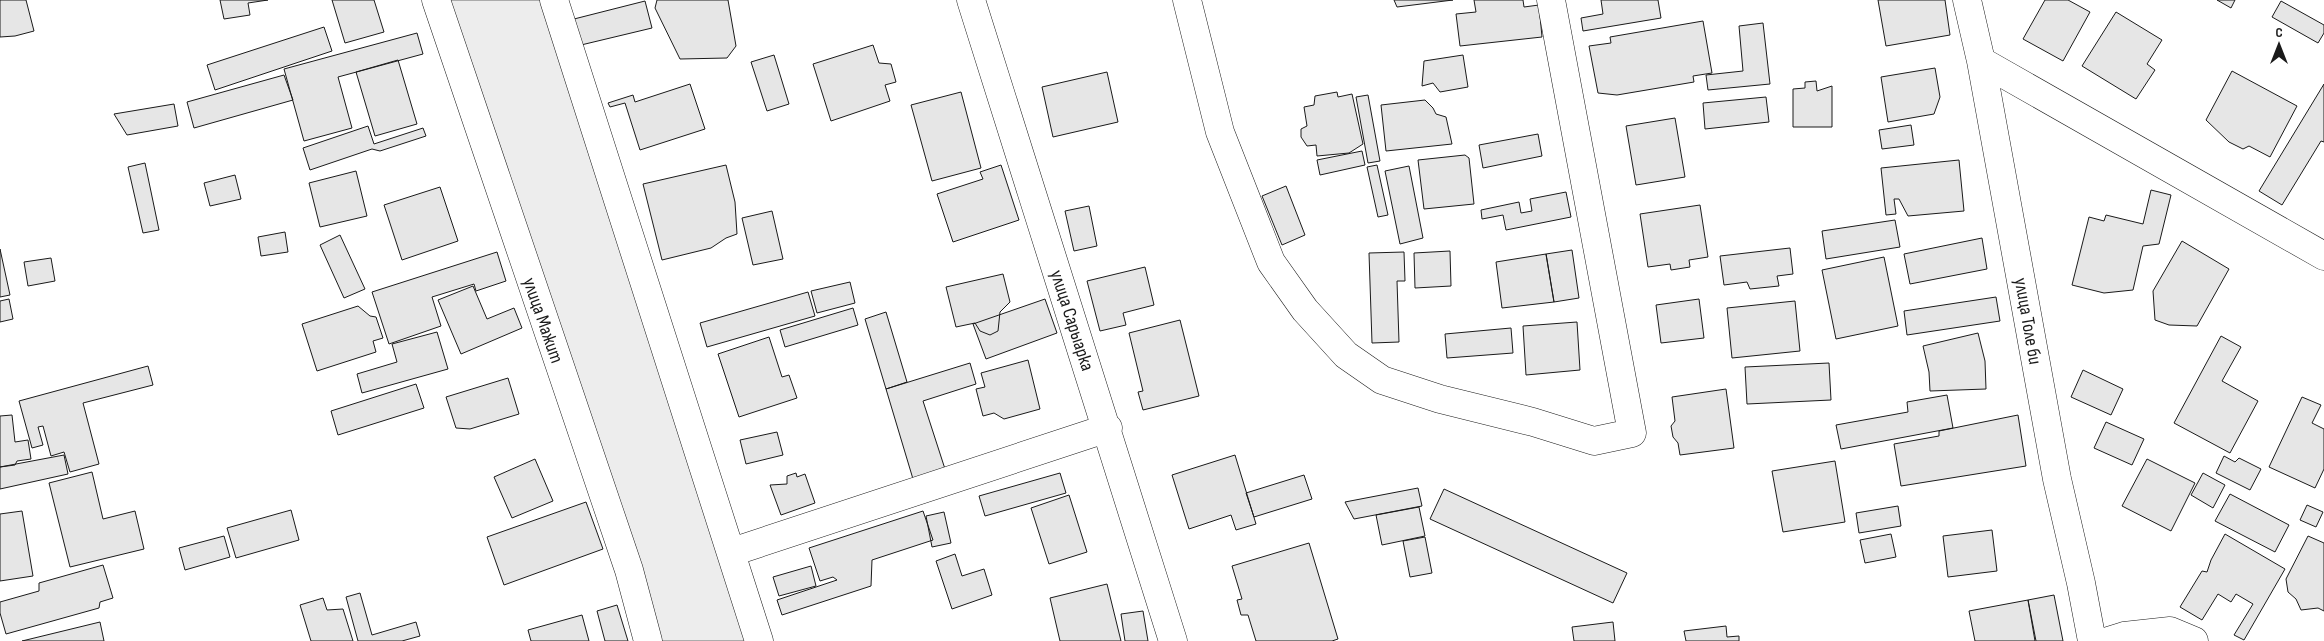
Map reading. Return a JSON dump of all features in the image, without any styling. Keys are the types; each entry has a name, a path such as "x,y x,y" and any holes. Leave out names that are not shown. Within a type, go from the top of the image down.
{"street":[{"name":"улица Мажит","path":"436,0 629,570 648,641"},
{"path":"554,0 759,641"},
{"name":"улица Сарыарка","path":"971,0 1174,641"},
{"path":"1187,0 1220,132 1271,262 1305,310 1346,356 1382,380 1440,399 1533,422 1594,441 1632,433 1551,0"},
{"name":"улица Толе би","path":"1967,0 1981,61 2057,479 2092,641"},
{"path":"1981,61 2324,256"},
{"path":"732,552 1108,428"},
{"path":"2108,641 2124,636 2170,630 2194,641"}],"shaded area":[{"path":"438,0 560,0 763,641 643,641"}],"building":[{"path":"0,0 26,0 34,31 15,36 0,37"},
{"path":"220,0 268,0 248,3 250,15 224,19"},
{"path":"332,0 374,0 384,32 345,43"},
{"path":"657,0 728,0 736,46 727,58 680,59 655,8"},
{"path":"1394,0 1453,0 1397,7"},
{"path":"1474,0 1523,0 1524,7 1539,5 1542,37 1460,46 1456,14 1476,12"},
{"path":"1601,0 1658,0 1661,18 1583,31 1581,18 1603,14"},
{"path":"1878,0 1945,0 1950,35 1886,46"},
{"path":"2045,0 2068,0 2090,12 2063,61 2023,39"},
{"path":"2217,0 2235,0 2231,8"},
{"path":"645,1 652,28 581,45 574,19"},
{"path":"2281,1 2324,25 2324,33 2318,43 2272,17"},
{"path":"2116,12 2162,40 2147,64 2155,70 2136,99 2082,66"},
{"path":"1703,21 1712,73 1693,76 1694,82 1617,95 1598,93 1589,46 1611,43 1610,37"},
{"path":"1763,23 1770,84 1708,90 1706,75 1743,71 1739,26"},
{"path":"324,27 332,51 215,90 207,65"},
{"path":"417,33 423,54 338,77 352,128 304,141 284,69"},
{"path":"873,45 879,63 891,64 896,82 885,85 890,101 831,121 813,64"},
{"path":"774,55 789,104 767,111 751,62"},
{"path":"1463,55 1468,87 1440,92 1433,83 1422,86 1424,61"},
{"path":"398,60 417,124 375,136 356,72"},
{"path":"1935,68 1940,97 1934,114 1888,122 1881,77"},
{"path":"2232,71 2297,106 2270,157 2249,146 2243,149 2229,142 2206,120"},
{"path":"1107,72 1118,122 1053,137 1042,87"},
{"path":"284,75 293,100 194,128 187,102"},
{"path":"1816,81 1817,91 1832,86 1832,127 1793,127 1793,89 1805,88 1805,82"},
{"path":"690,84 705,129 640,150 625,103 610,107 608,103 633,95 635,102"},
{"path":"2324,84 2324,142 2321,141 2282,205 2259,191"},
{"path":"961,92 981,168 932,181 911,105"},
{"path":"1337,92 1338,97 1352,94 1363,144 1349,153 1317,156 1316,145 1307,146 1301,137 1301,129 1307,126 1304,107 1314,105 1315,96"},
{"path":"1368,95 1380,161 1368,163 1356,97"},
{"path":"1766,97 1769,122 1705,129 1703,103"},
{"path":"1425,100 1436,114 1446,117 1452,144 1386,151 1381,105"},
{"path":"174,104 178,126 127,135 114,114"},
{"path":"1675,118 1685,177 1636,185 1626,126"},
{"path":"1911,125 1914,145 1882,149 1879,130"},
{"path":"368,126 374,144 423,128 426,136 380,151 372,149 310,170 303,148"},
{"path":"1538,134 1542,156 1483,168 1479,145"},
{"path":"1362,151 1365,165 1320,175 1317,160"},
{"path":"1465,155 1469,158 1474,204 1424,209 1418,160"},
{"path":"1959,160 1964,211 1908,216 1899,199 1894,199 1896,214 1886,215 1881,168"},
{"path":"145,163 159,230 143,233 128,167"},
{"path":"726,165 735,202 737,234 726,238 711,248 662,260 643,184"},
{"path":"1001,165 1019,220 953,242 937,194 983,179 980,172"},
{"path":"1377,165 1388,215 1378,217 1367,167"},
{"path":"1409,166 1423,238 1400,244 1385,171"},
{"path":"356,171 367,216 320,227 309,183"},
{"path":"235,175 241,199 210,206 204,183"},
{"path":"1286,186 1305,235 1282,245 1262,196"},
{"path":"440,187 458,241 402,260 384,205"},
{"path":"2151,190 2171,195 2159,244 2143,246 2133,290 2104,293 2072,285 2089,217 2104,221 2106,215 2143,224"},
{"path":"1566,192 1571,217 1506,230 1503,215 1482,219 1481,210 1519,202 1521,213 1532,211 1530,199"},
{"path":"1700,205 1708,257 1689,260 1690,267 1671,270 1670,264 1648,267 1640,214"},
{"path":"1089,206 1097,246 1074,251 1065,211"},
{"path":"772,211 783,259 753,265 742,218"},
{"path":"1895,220 1900,247 1826,259 1822,231"},
{"path":"285,232 288,252 261,256 258,237"},
{"path":"340,235 365,289 344,298 320,245"},
{"path":"1982,238 1987,269 1910,284 1904,254"},
{"path":"2182,241 2229,269 2197,326 2169,325 2155,320 2153,291"},
{"path":"1790,248 1793,274 1777,276 1779,286 1750,289 1747,282 1724,285 1720,256"},
{"path":"0,249 10,295 0,297"},
{"path":"1572,250 1579,298 1554,302 1546,254"},
{"path":"1450,251 1451,286 1415,288 1414,253"},
{"path":"497,252 506,281 476,291 474,284 432,297 441,326 389,344 372,292"},
{"path":"1404,252 1405,281 1397,281 1399,342 1372,343 1369,253"},
{"path":"1546,254 1554,302 1502,308 1496,262"},
{"path":"1884,257 1898,326 1836,339 1822,270"},
{"path":"51,258 55,281 28,286 24,262"},
{"path":"1145,267 1154,305 1123,313 1126,325 1100,331 1087,281"},
{"path":"1003,274 1010,302 1000,312 998,331 990,335 980,331 975,323 956,327 946,287"},
{"path":"850,282 855,303 817,313 811,291"},
{"path":"473,286 487,319 514,308 522,328 461,354 438,300"},
{"path":"808,292 815,316 707,347 700,323"},
{"path":"1996,297 2000,321 1907,335 1904,311"},
{"path":"9,299 13,319 0,322 0,301"},
{"path":"1045,299 1057,333 986,359 973,324"},
{"path":"1699,299 1704,338 1661,343 1656,305"},
{"path":"1795,301 1800,351 1732,358 1727,308"},
{"path":"358,306 370,316 376,317 383,338 373,341 376,352 317,371 302,324"},
{"path":"853,308 858,325 785,347 780,330"},
{"path":"886,312 907,382 886,389 865,319"},
{"path":"1180,320 1199,396 1143,410 1138,392 1143,391 1129,333"},
{"path":"1577,322 1580,370 1526,375 1523,326"},
{"path":"1511,328 1513,353 1447,358 1445,334"},
{"path":"437,332 448,369 362,393 357,374 397,362 392,344"},
{"path":"1978,333 1985,361 1986,389 1930,391 1929,372 1923,346"},
{"path":"2221,336 2241,347 2222,381 2258,401 2230,453 2174,423"},
{"path":"769,337 782,377 789,375 797,398 739,417 718,354"},
{"path":"1028,360 1040,409 1004,419 994,413 983,416 976,389 985,387 981,373"},
{"path":"970,363 976,384 923,401 945,469 913,479 886,389"},
{"path":"1829,363 1831,400 1747,404 1745,367"},
{"path":"148,366 153,385 83,403 99,464 70,472 64,452 51,456 43,426 38,427 43,445 32,448 19,401"},
{"path":"2083,370 2123,389 2111,415 2071,397"},
{"path":"508,378 519,414 470,429 456,428 446,397"},
{"path":"416,384 424,408 338,435 331,411"},
{"path":"1726,389 1734,448 1680,455 1678,443 1673,437 1671,426 1675,421 1672,397"},
{"path":"1947,395 1953,428 1841,449 1836,425 1908,412 1907,402"},
{"path":"2302,397 2321,405 2312,423 2324,429 2324,469 2315,488 2269,467"},
{"path":"12,415 15,442 28,440 31,459 17,461 15,465 0,467 0,416"},
{"path":"2018,415 2026,466 1901,486 1894,444 1939,436 1939,431"},
{"path":"2106,422 2144,439 2132,465 2094,448"},
{"path":"777,432 783,455 746,464 740,440"},
{"path":"64,455 68,474 0,489 0,467"},
{"path":"1235,455 1256,524 1236,530 1231,515 1189,529 1172,475"},
{"path":"2224,456 2235,462 2239,458 2261,469 2250,490 2216,473"},
{"path":"535,459 553,501 512,518 494,477"},
{"path":"2147,459 2195,483 2171,531 2122,506"},
{"path":"1835,461 1845,522 1783,532 1772,471"},
{"path":"92,472 103,519 135,511 144,549 70,567 49,483"},
{"path":"796,473 797,477 805,474 815,503 781,515 770,485 787,484 787,476"},
{"path":"1060,473 1066,493 985,516 979,496"},
{"path":"2203,473 2225,485 2213,508 2191,495"},
{"path":"1304,475 1312,499 1254,517 1246,493"},
{"path":"1418,488 1422,506 1354,519 1345,502"},
{"path":"1444,489 1627,573 1613,603 1430,519"},
{"path":"2230,494 2289,525 2275,552 2215,521"},
{"path":"1069,495 1087,552 1049,564 1031,508"},
{"path":"586,502 603,549 504,585 487,537"},
{"path":"2307,505 2323,512 2316,527 2300,520"},
{"path":"1898,506 1901,526 1859,533 1856,513"},
{"path":"1419,507 1425,536 1382,545 1376,515"},
{"path":"291,510 299,540 236,558 227,528"},
{"path":"22,511 33,576 0,581 0,514"},
{"path":"923,511 933,540 872,560 871,586 782,615 777,600 837,580 833,577 820,581 809,548"},
{"path":"944,512 951,543 932,547 926,516"},
{"path":"1992,530 1997,571 1948,577 1943,536"},
{"path":"1891,534 1896,557 1865,563 1860,540"},
{"path":"2225,534 2285,569 2244,640 2234,635 2253,604 2236,594 2231,602 2218,594 2202,620 2180,607 2202,571 2207,572 2211,560"},
{"path":"224,536 230,557 185,570 179,548"},
{"path":"2308,536 2324,543 2324,611 2318,608 2301,610 2296,599 2288,592 2286,579"},
{"path":"1425,537 1432,573 1410,577 1403,541"},
{"path":"1309,543 1338,639 1332,641 1256,641 1248,615 1241,615 1237,600 1242,599 1232,566"},
{"path":"955,554 962,576 984,569 992,595 952,609 936,561"},
{"path":"103,565 113,598 100,602 99,608 6,634 0,613 0,602 39,591 39,583"},
{"path":"811,566 816,586 779,596 773,577"},
{"path":"1107,584 1121,641 1060,641 1050,598"},
{"path":"360,593 372,635 416,622 420,636 402,641 358,641 346,597"},
{"path":"2054,595 2063,641 2036,641 2028,600"},
{"path":"323,598 327,610 343,609 353,641 311,641 300,605"},
{"path":"2028,600 2035,641 1975,641 1969,611"},
{"path":"617,605 628,641 605,641 597,611"},
{"path":"1143,611 1148,641 1125,641 1121,614"},
{"path":"582,615 589,641 531,641 528,630"},
{"path":"100,622 104,641 22,641"},
{"path":"1613,622 1615,641 1574,641 1572,627"},
{"path":"1726,626 1727,637 1739,636 1739,641 1686,641 1684,631"}]}
